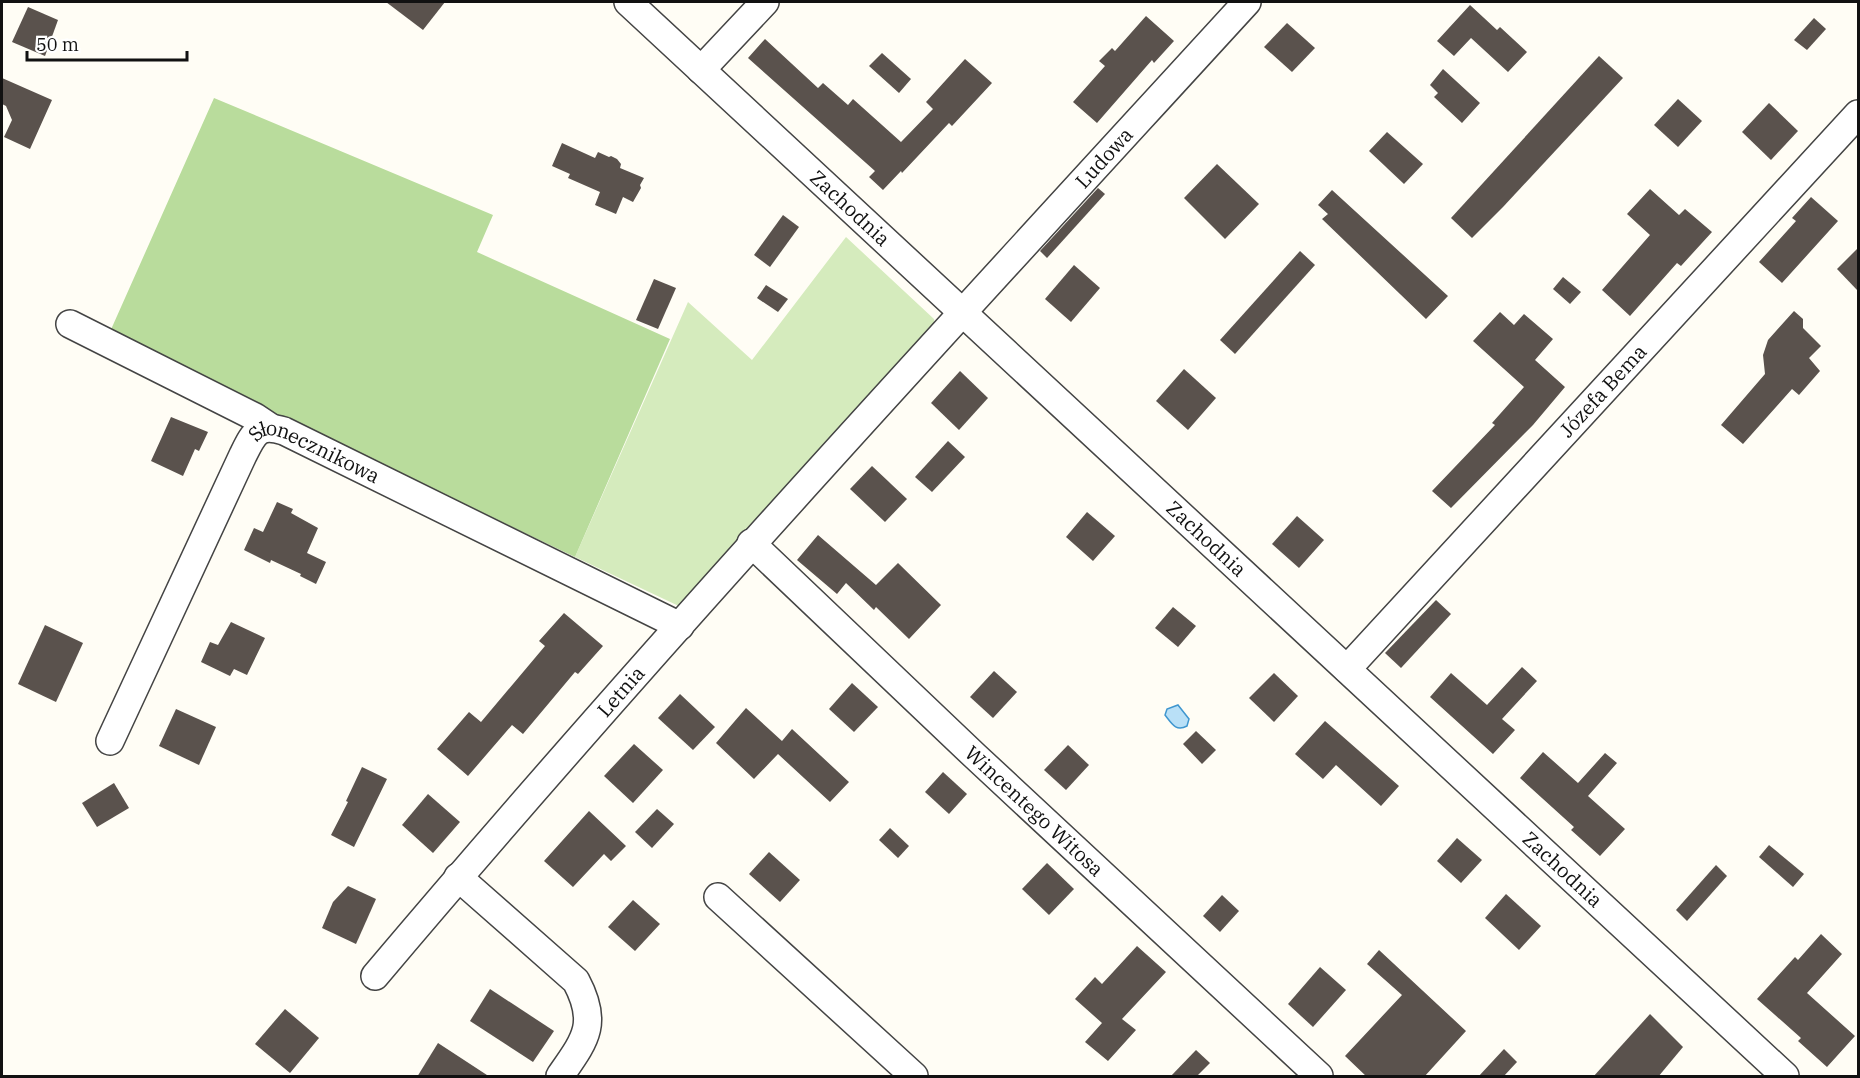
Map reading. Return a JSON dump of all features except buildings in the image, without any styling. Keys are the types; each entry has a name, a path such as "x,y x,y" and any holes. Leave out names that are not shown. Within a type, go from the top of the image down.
{"street":[{"name":"Zachodnia","path":"628,2 1785,1077"},
{"path":"701,70 765,2"},
{"name":"Ludowa","path":"961,313 1247,2"},
{"name":"Józefa Bema","path":"1347,669 1858,114"},
{"name":"Letnia","path":"375,976 458,877 752,543 961,313"},
{"path":"70,324 255,417 270,427"},
{"name":"Słonecznikowa","path":"110,741 243,454 252,438 260,430 270,427 295,436 680,626"},
{"name":"Wincentego Witosa","path":"752,543 983,765 1318,1077"},
{"path":"458,877 576,981 585,998 588,1030 581,1047 560,1077"},
{"path":"718,897 914,1077"}],"green space":[{"path":"214,98 493,215 477,252 670,339 575,557 109,334"},
{"path":"846,237 934,319 935,327 683,608 575,557 688,302 752,360"}],"water":[{"path":"1178,705 1189,719 1187,726 1183,728 1177,728 1165,715 1167,709"}]}
